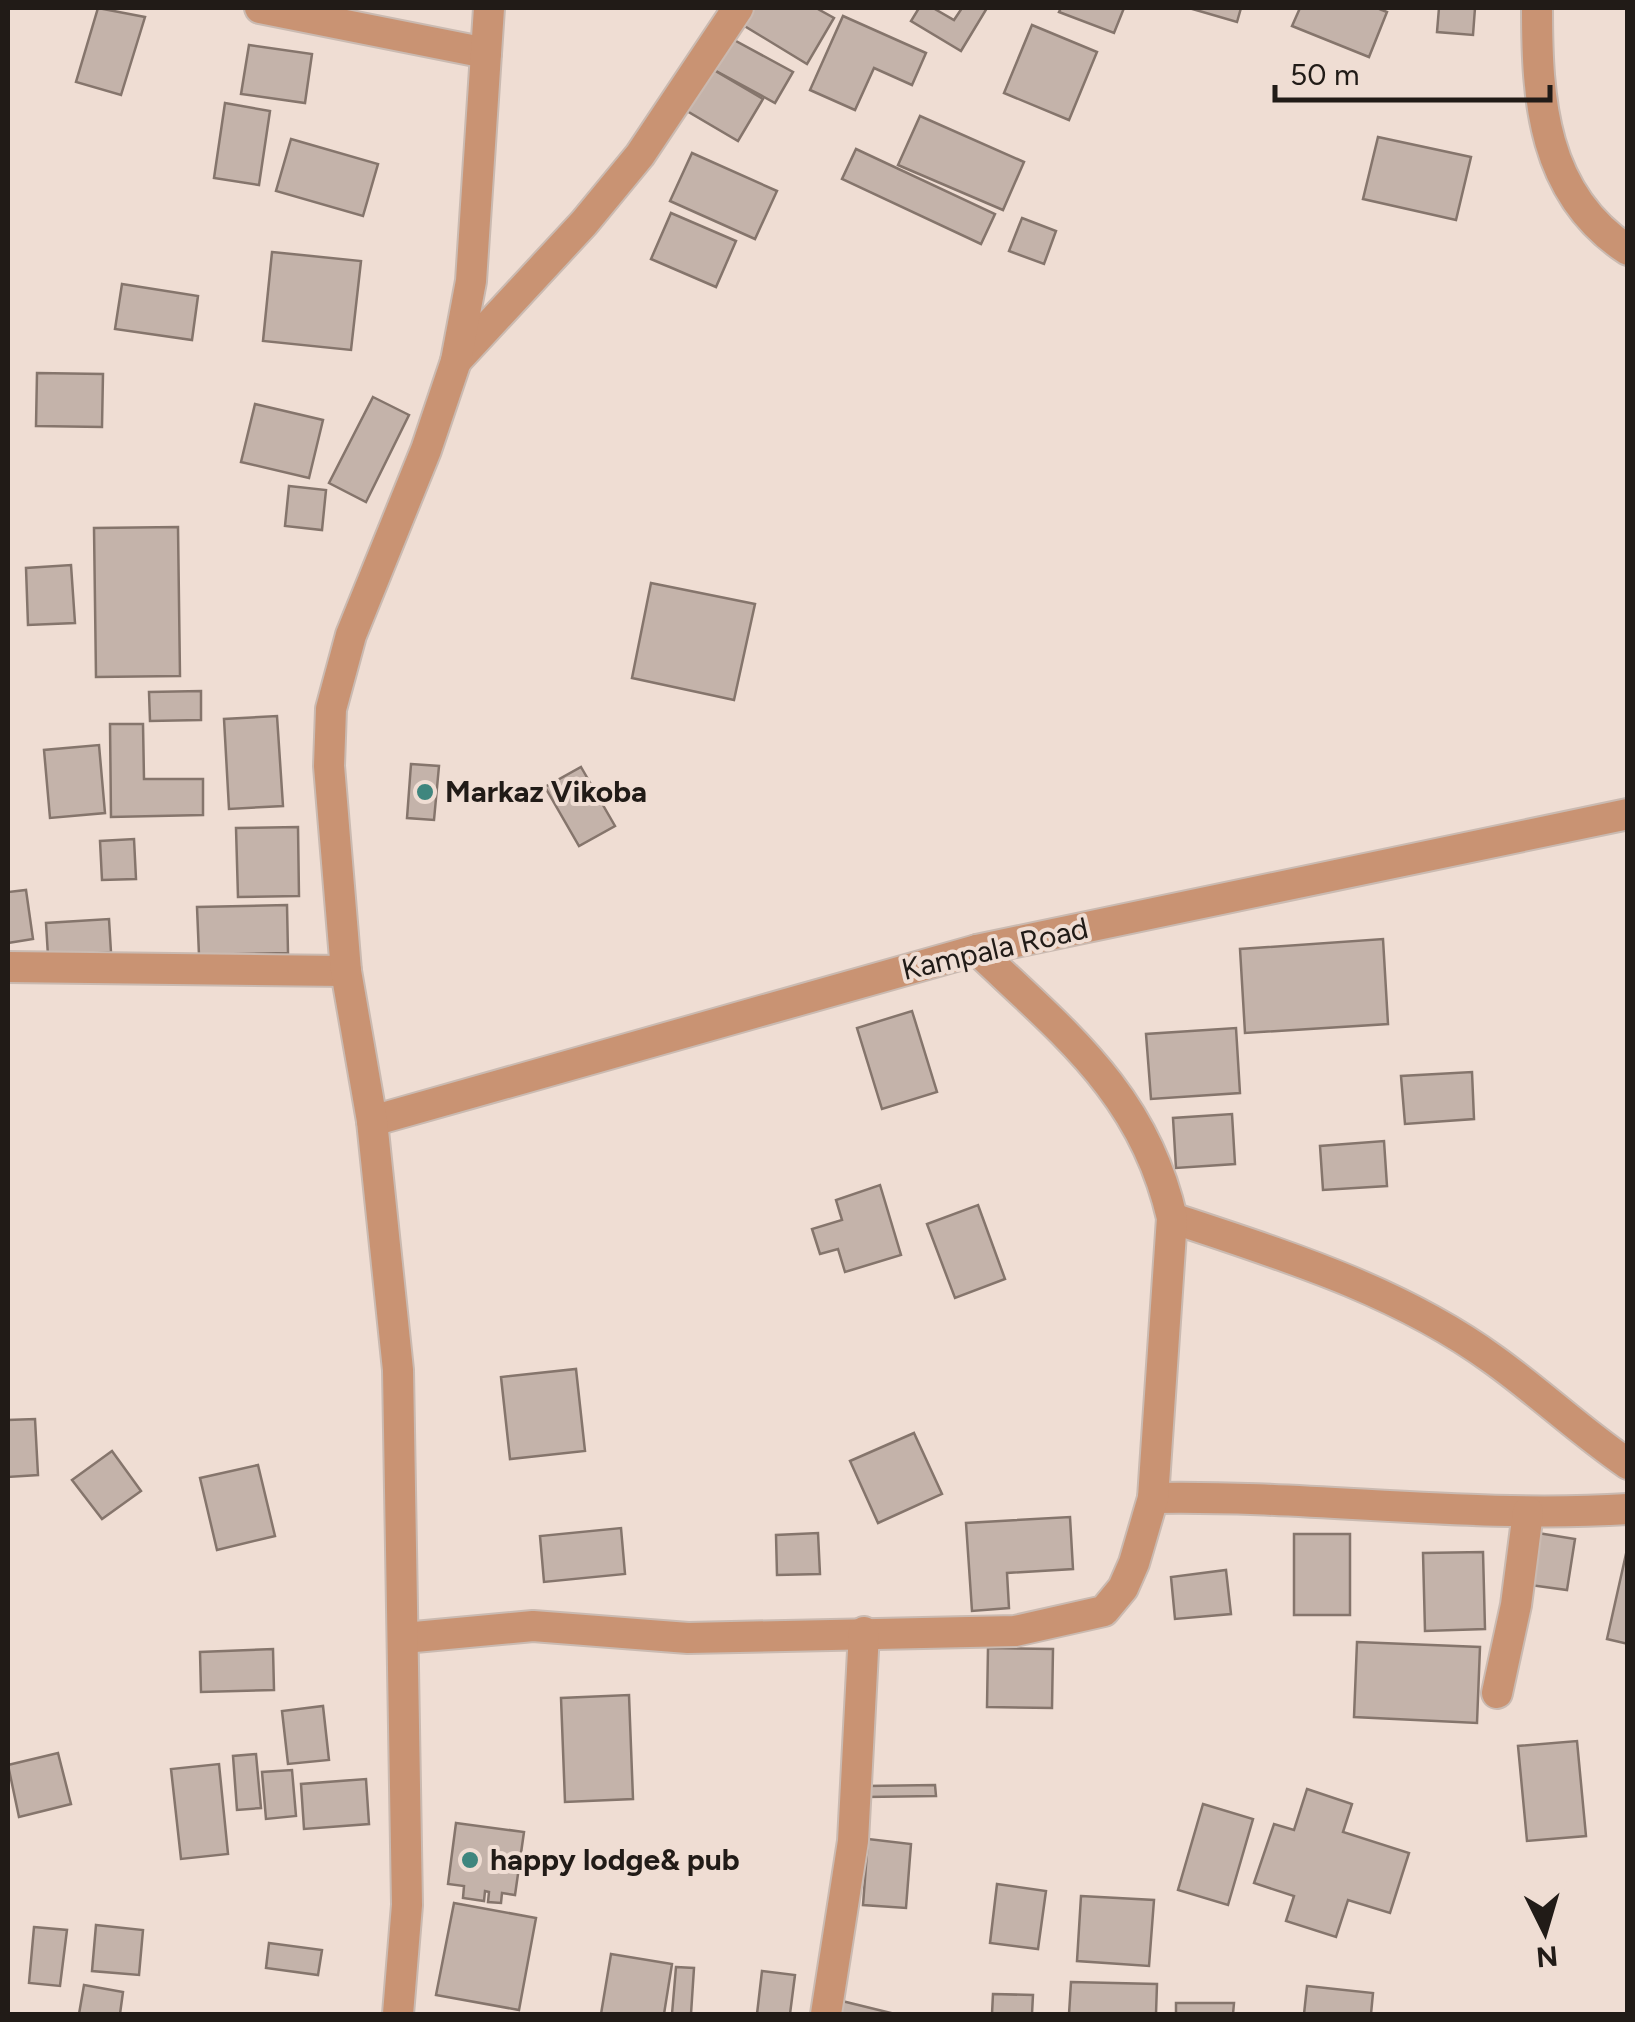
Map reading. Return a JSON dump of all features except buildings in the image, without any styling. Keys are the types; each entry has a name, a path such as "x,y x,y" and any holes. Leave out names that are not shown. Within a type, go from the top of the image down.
{"street":[{"path":"260,8 486,53"},
{"path":"398,2014 406,1905 398,1370 372,1121 346,971 330,786 331,708 351,635 426,450 456,361 471,281 489,8"},
{"path":"456,361 584,223 640,155 738,8"},
{"path":"1537,8 1537,74 1544,134 1574,193 1628,250"},
{"name":"Kampala Road","path":"372,1121 978,950 1628,814"},
{"path":"404,1638 533,1626 688,1638 1015,1630 1068,1622 1104,1610 1123,1588 1153,1498 1172,1218 1149,1146 1125,1102 1083,1052 978,950"},
{"path":"8,967 346,971"},
{"path":"1172,1218 1331,1273 1408,1308 1494,1360 1628,1464"},
{"path":"1153,1498 1264,1496 1528,1512 1628,1509"},
{"path":"1497,1692 1528,1512"},
{"path":"826,2014 853,1842 864,1632"}],"place":[{"name":"Markaz Vikoba","path":"425,792"},
{"name":"happy lodge& pub","path":"470,1860"}]}
